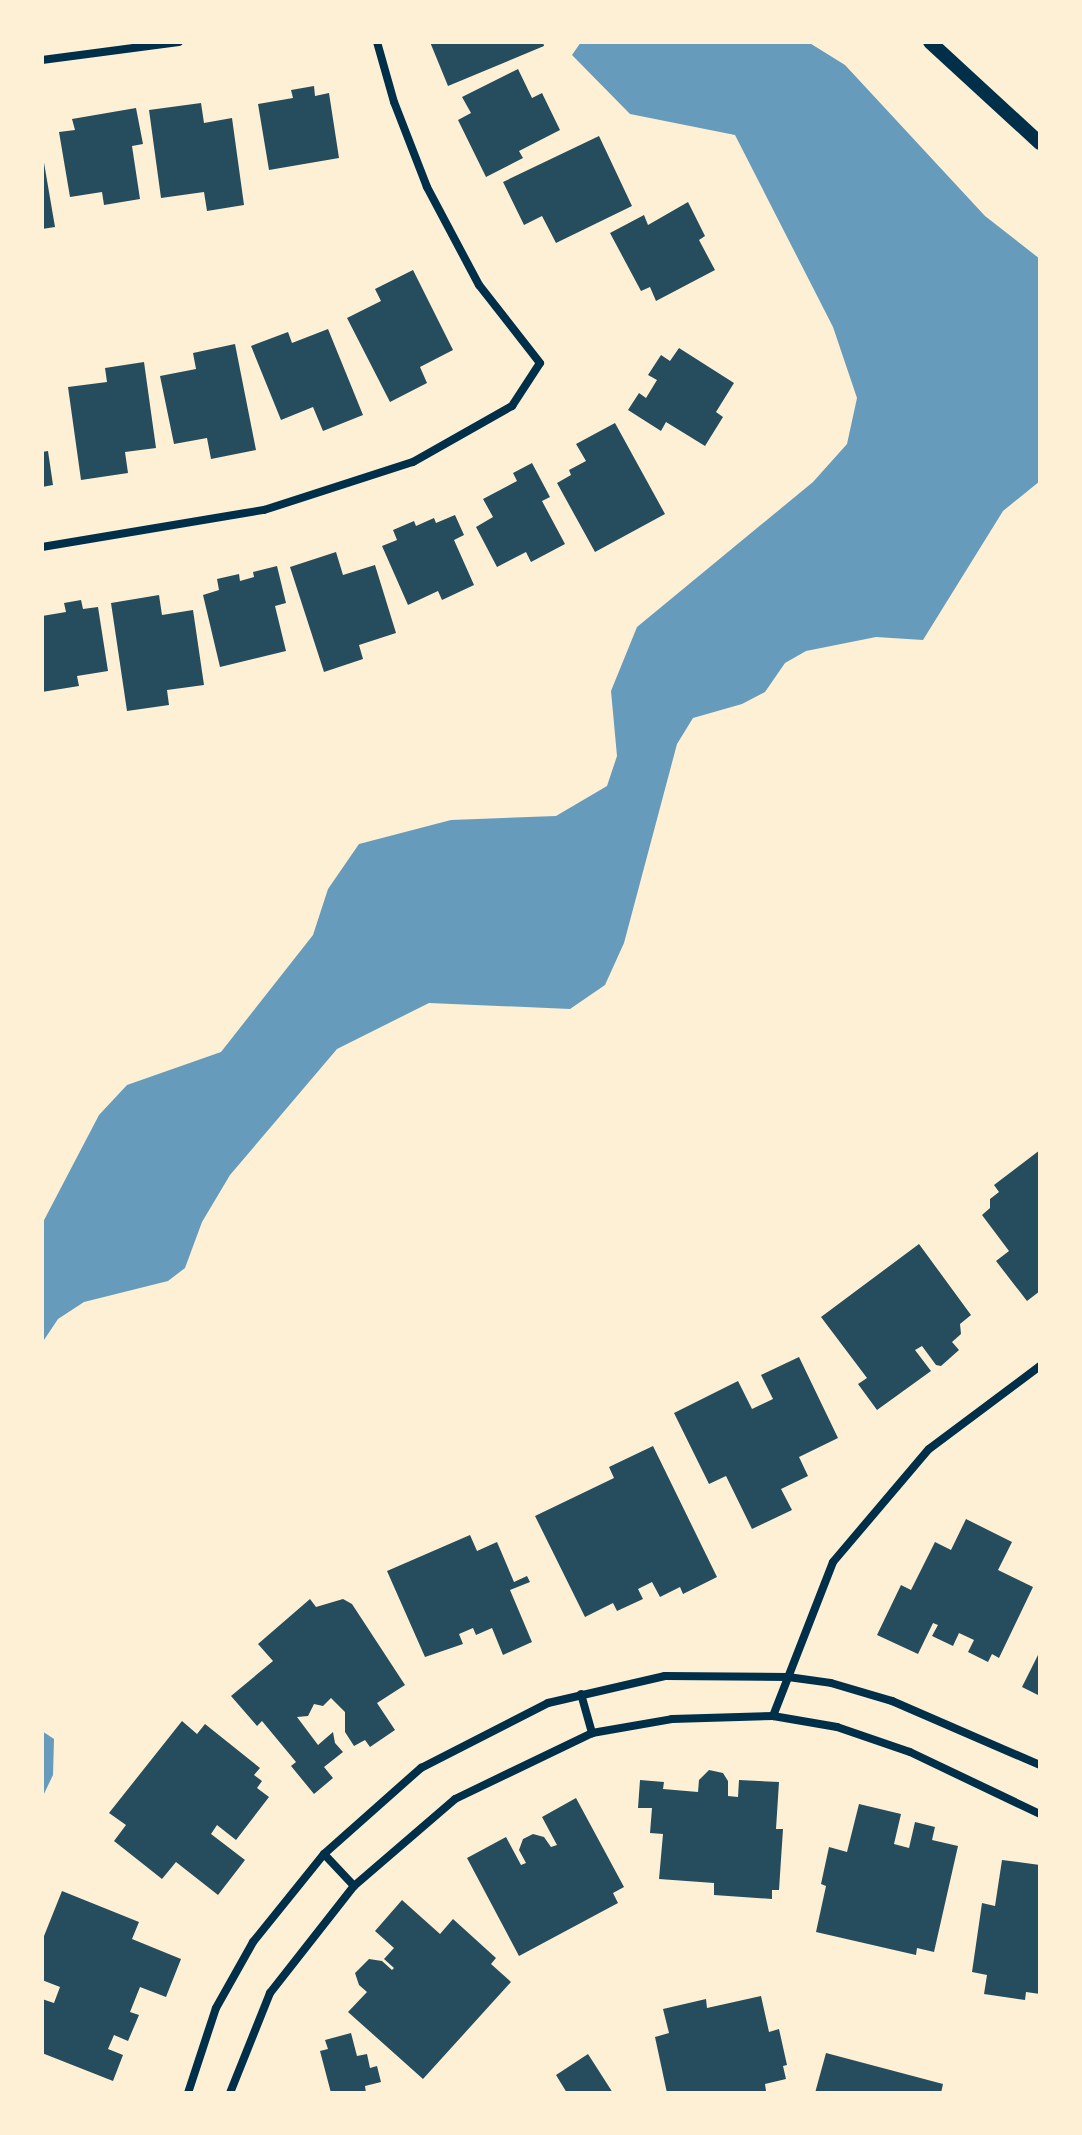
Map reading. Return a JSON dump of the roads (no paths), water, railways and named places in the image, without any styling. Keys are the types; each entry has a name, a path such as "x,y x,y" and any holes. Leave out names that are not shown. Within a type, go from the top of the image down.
{"street":[{"path":"42,60 179,42"},
{"path":"42,547 264,510 413,462 512,406 540,363 479,285 427,187 394,102 377,42"},
{"path":"930,42 1040,143"},
{"path":"773,1716 833,1562 929,1449 1040,1366"},
{"path":"188,2093 216,2008 253,1942 324,1854 421,1768 548,1703 665,1676 788,1677 831,1683 892,1701 1040,1765"},
{"path":"581,1694 592,1733"},
{"path":"230,2093 270,1993 354,1886 455,1799 592,1733 672,1719 773,1716 837,1727 876,1739 1040,1814"},
{"path":"324,1854 354,1886"}],"water":[{"path":"581,42 808,42 845,65 985,216 1040,259 1040,481 1003,511 923,640 876,637 806,651 785,663 765,692 742,704 693,718 677,744 624,943 605,985 570,1009 429,1003 337,1049 230,1175 202,1222 185,1268 168,1281 84,1302 58,1319 42,1343 42,1224 99,1115 127,1085 221,1052 313,935 328,889 359,844 451,820 556,816 607,786 617,756 611,691 637,627 813,482 847,444 857,398 833,327 735,135 630,114 572,55"},
{"path":"42,1731 54,1739 53,1775 42,1798"}]}
